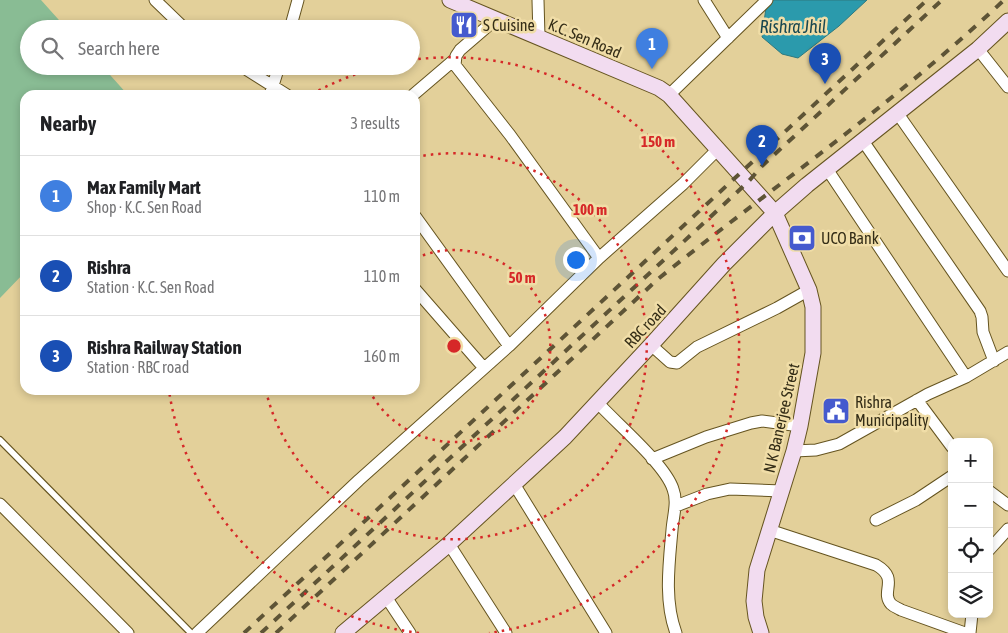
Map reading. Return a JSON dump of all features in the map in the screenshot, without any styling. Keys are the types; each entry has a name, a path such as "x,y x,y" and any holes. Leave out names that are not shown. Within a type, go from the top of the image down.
{"street":[{"path":"155,0 175,20"},
{"path":"292,20 298,0"},
{"name":"K.C. Sen Road","path":"450,0 659,88 669,95 775,213"},
{"path":"538,0 539,37"},
{"path":"704,0 728,38"},
{"path":"669,95 767,0"},
{"path":"419,90 454,60 460,50 496,19"},
{"name":"RBC road","path":"343,633 449,544 565,437 724,264 775,213 827,169 978,49 1008,22"},
{"path":"978,49 1008,87"},
{"path":"454,60 459,70 510,135 600,258"},
{"path":"253,75 272,90 276,75"},
{"path":"898,114 1008,271"},
{"path":"863,141 980,311 983,332 994,361"},
{"path":"197,633 359,480 508,346 600,258 718,150"},
{"path":"827,169 966,377"},
{"name":"N K Banerjee Street","path":"761,633 755,609 754,587 757,570 794,451 813,353 813,307 809,290 775,213"},
{"path":"420,223 508,346"},
{"path":"651,345 670,362 677,363 697,347 778,308 809,290"},
{"path":"420,294 484,368"},
{"path":"794,451 816,450 838,444 917,400 966,377 1008,352"},
{"path":"917,400 948,442"},
{"path":"597,402 652,459 667,477 673,488 676,506 670,550 668,596 670,614 676,633"},
{"path":"652,459 706,437 751,423 762,421 800,426"},
{"path":"876,520 916,500 948,479"},
{"path":"514,484 606,633"},
{"path":"676,506 707,494 730,489 782,491"},
{"path":"993,494 1008,505"},
{"path":"0,504 128,633"},
{"path":"993,546 1008,529"},
{"path":"769,530 876,565 888,575 888,597 893,606 965,633"},
{"path":"449,544 506,633"},
{"path":"386,597 410,633"},
{"path":"970,633 972,618"}],"lane":[{"path":"0,440 191,633"}],"green space":[{"path":"0,0 41,0 59,20 20,20 20,75 110,75 124,90 20,90 20,277 0,298"}],"water":[{"name":"Rishra Jhil","path":"767,0 867,0 839,26 798,58 782,54 762,37"}],"railway":[{"path":"244,633 927,0"},
{"path":"261,633 942,0"},
{"path":"276,633 658,279 878,109 921,74 1004,0"}],"place":[{"name":"S Cuisine","path":"464,25"},
{"name":"Max Family Mart","path":"652,69"},
{"name":"Rishra Railway Station","path":"825,84"},
{"name":"Rishra","path":"762,166"},
{"name":"UCO Bank","path":"802,238"},
{"name":"Rishra Municipality","path":"836,411"}]}
